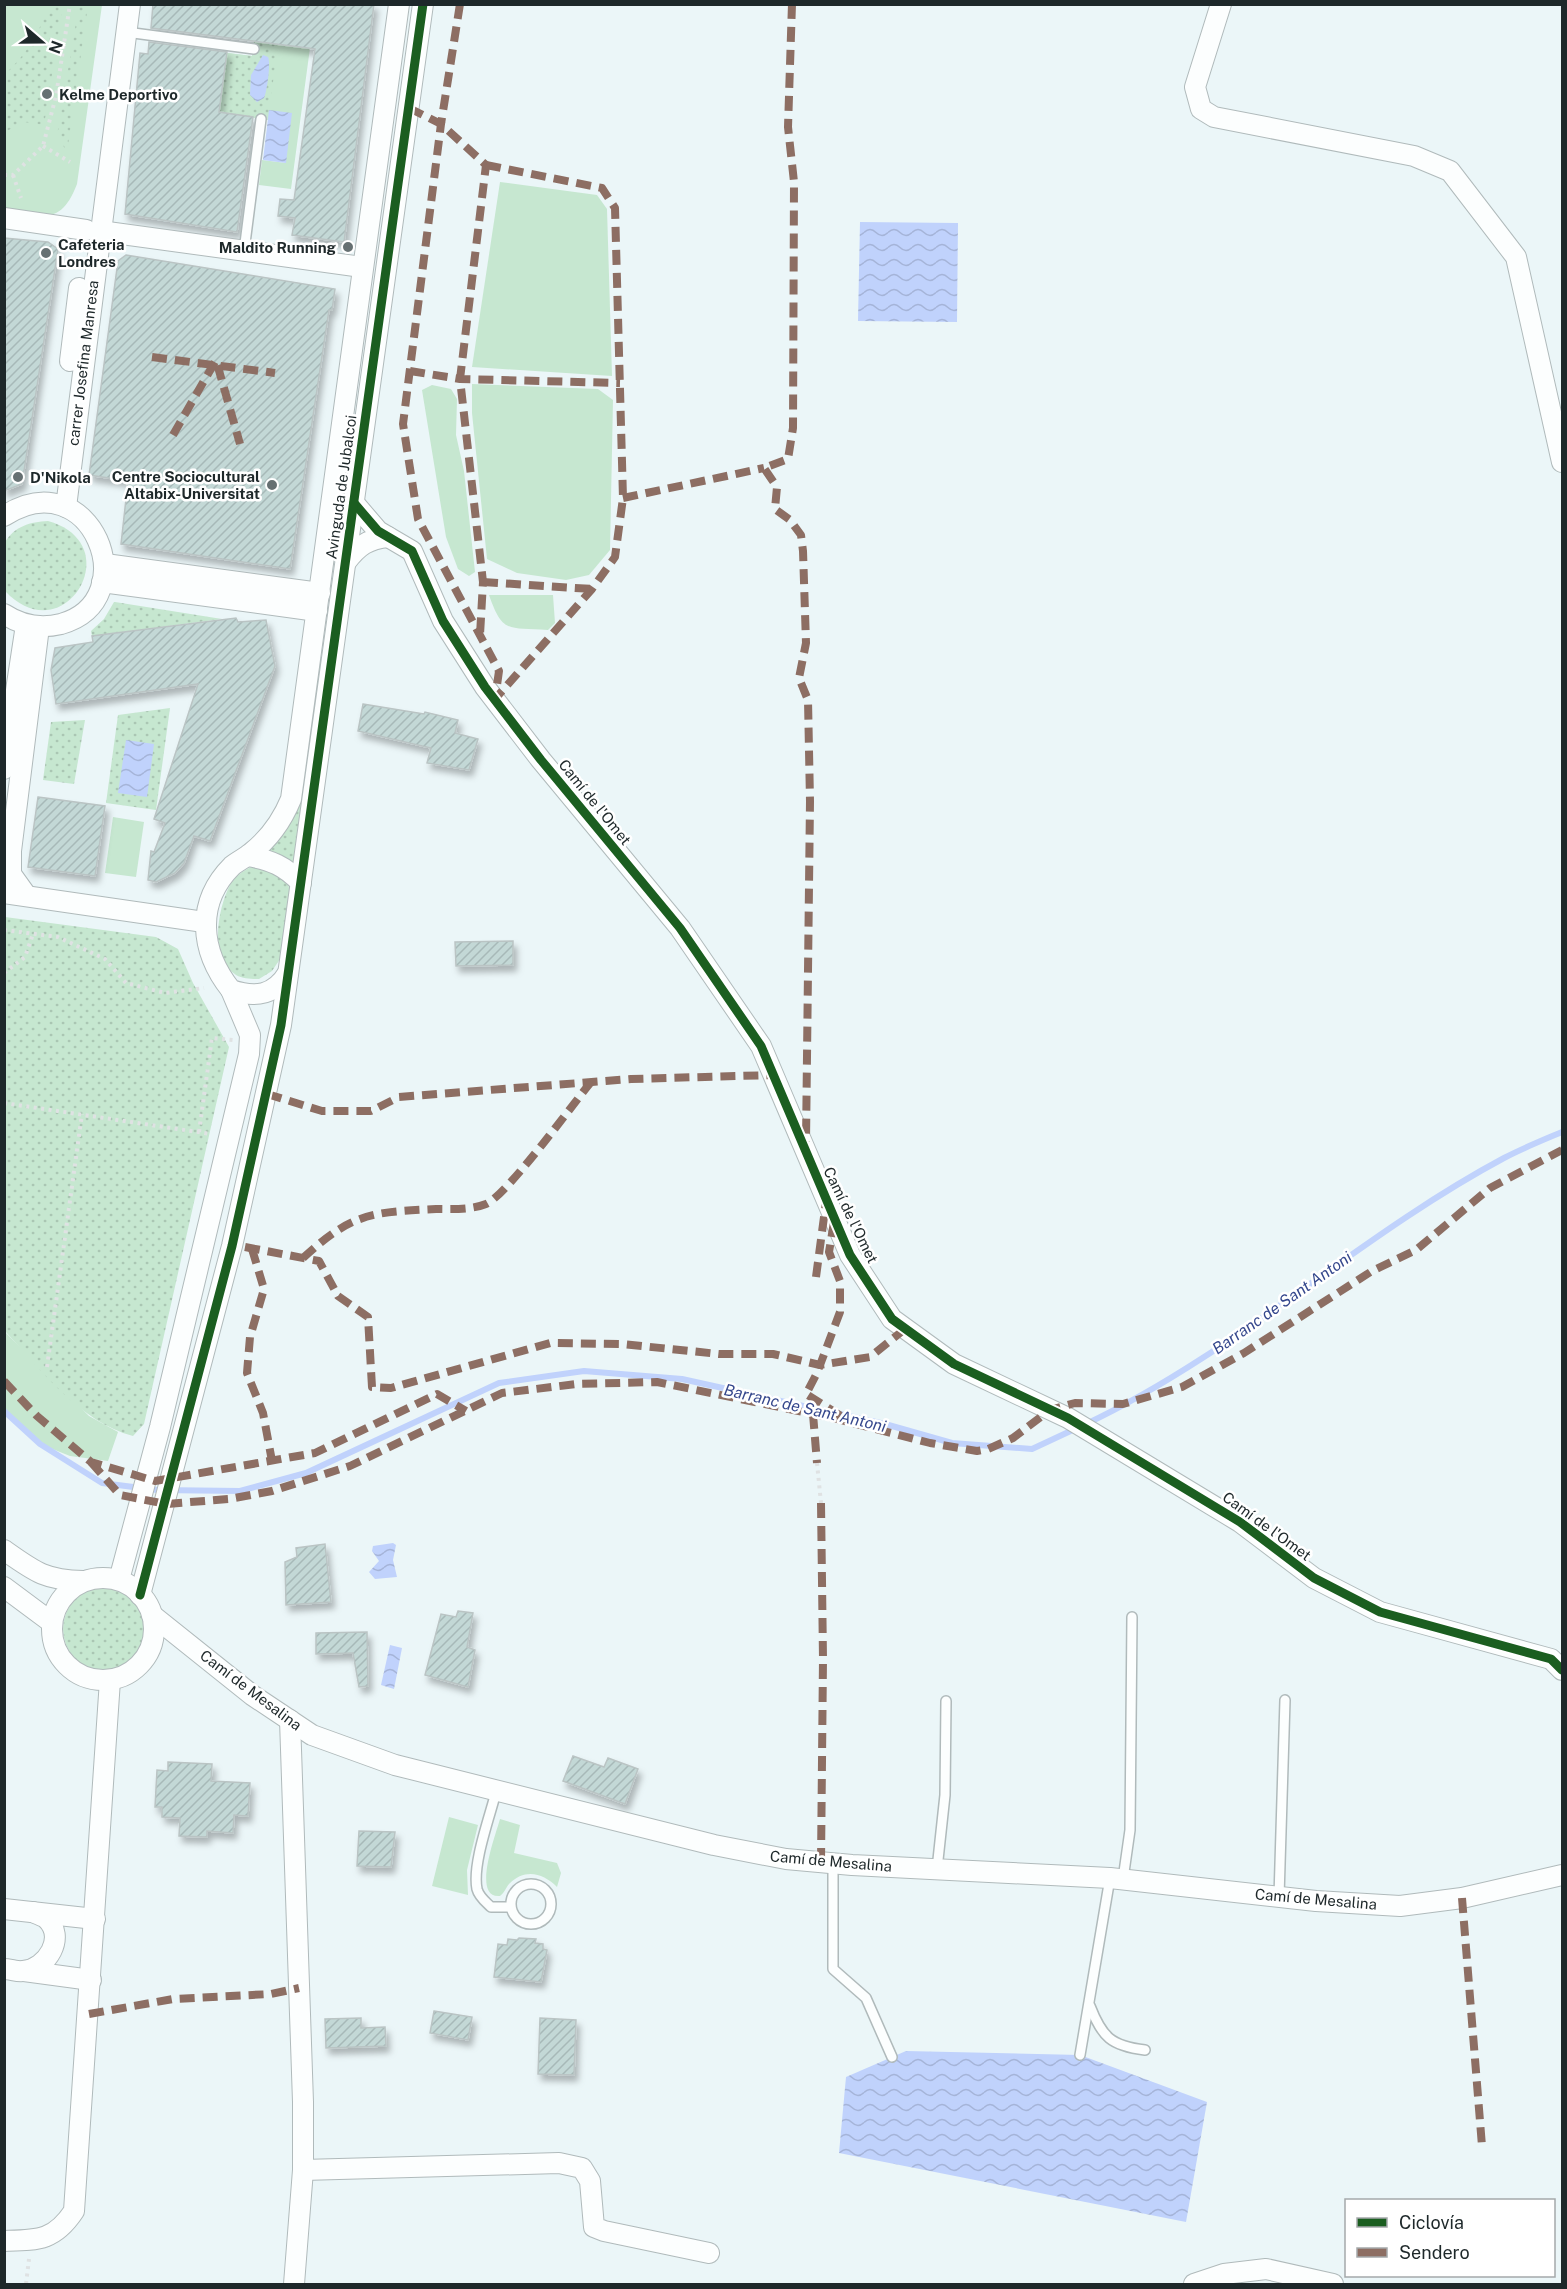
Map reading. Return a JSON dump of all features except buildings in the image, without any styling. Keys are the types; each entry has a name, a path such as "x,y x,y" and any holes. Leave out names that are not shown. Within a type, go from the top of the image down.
{"street":[{"name":"carrer Josefina Manresa","path":"59,505 93,230 117,4"},
{"name":"carrer Josefina Manresa","path":"93,230 130,4"},
{"name":"Avinguda de Jubalcoi","path":"204,922 212,895 225,874 234,864 268,840 283,817 291,799 399,4"},
{"name":"Avinguda de Jubalcoi","path":"140,1595 267,1094 301,883 423,4"},
{"path":"1221,4 1195,87 1201,109 1214,117 1414,156 1450,171 1480,208 1516,257 1563,462"},
{"path":"4,218 362,267"},
{"name":"Camí de l'Omet","path":"354,502 378,531 412,551 443,621 485,687 541,760 680,928 761,1046 850,1255 892,1319 954,1364 1068,1418 1240,1522 1314,1578 1380,1612 1551,1659 1563,1670"},
{"path":"4,516 16,508 34,503 59,505 87,521 96,534 103,573 89,605 66,622 32,626 4,614"},
{"path":"346,562 357,547 373,538 388,537"},
{"path":"103,573 318,602"},
{"path":"4,769 32,626"},
{"path":"26,895 11,874 10,850 32,626"},
{"path":"248,856 271,860 289,869 301,883"},
{"path":"4,893 204,922 208,945 219,972 231,990 250,1035 249,1054 160,1427 118,1580"},
{"path":"231,990 251,996 271,992 282,984 288,973"},
{"path":"4,1550 28,1567 55,1580 83,1581 101,1578 118,1580 140,1595 152,1614 154,1631 152,1646 144,1661 132,1672 110,1680 86,1679 70,1670 55,1648 51,1622 57,1605 68,1591 83,1581"},
{"path":"4,1587 51,1622"},
{"name":"Camí de Mesalina","path":"152,1614 252,1695 312,1735 394,1765 496,1792 714,1845 786,1859 833,1864 1117,1878 1279,1897 1400,1906 1462,1898 1563,1875"},
{"path":"4,2241 49,2237 65,2225 74,2211 96,1919 110,1680"},
{"path":"290,1720 303,2170 294,2284"},
{"path":"4,1909 96,1919"},
{"path":"14,1970 38,1966 49,1957 54,1945 54,1930 46,1918 33,1912"},
{"path":"14,1970 91,1980"},
{"path":"303,2170 559,2163 582,2168 590,2181 594,2227 709,2253"},
{"path":"1194,2284 1224,2274 1266,2269 1333,2284"}],"lane":[{"path":"126,32 254,49"},
{"path":"244,251 261,119"},
{"path":"1080,2055 1089,2003 1130,1830 1132,1617"},
{"path":"1279,1897 1285,1700"},
{"path":"937,1869 945,1795 946,1701"},
{"path":"496,1792 480,1856 477,1888 482,1899 491,1907 510,1907"},
{"path":"833,1864 833,1969 866,1998 892,2057"},
{"path":"527,1883 540,1885 551,1900 548,1914 537,1923 523,1923 513,1914 510,1907 510,1900 516,1889 527,1883"},
{"path":"1089,2003 1098,2026 1110,2040 1127,2048 1145,2050"}],"path":[{"path":"4,175 13,175 43,146 56,96 70,4"},
{"path":"43,146 70,162"},
{"path":"13,175 21,198"},
{"path":"4,930 58,937 105,959 126,983 165,993 204,988"},
{"path":"4,973 15,968 25,957 33,934"},
{"path":"199,1132 212,1038 233,1041"},
{"path":"4,1103 216,1135"},
{"path":"47,1367 82,1114"},
{"path":"817,1463 820,1503"},
{"path":"26,2284 30,2240"}],"green space":[{"name":"Kelme Deportivo","path":"4,5 102,5 77,184 64,207 49,215 5,212"},
{"path":"49,5 63,5 44,125 24,122 5,132 5,74 32,42"},
{"path":"79,5 88,5 66,159 64,147 57,135"},
{"path":"254,42 310,48 291,189 259,185 262,160 286,163 268,120 219,112 227,53 252,56"},
{"path":"254,42 278,44 268,120 219,112 227,53 252,56"},
{"path":"500,182 597,195 607,209 612,376 472,367"},
{"path":"472,384 598,389 613,400 610,550 589,575 566,580 517,573 487,559 472,413"},
{"path":"432,385 451,389 457,399 456,435 464,471 475,572 469,576 458,569 446,537 422,390"},
{"path":"48,521 72,533 84,550 86,570 79,588 66,603 48,610 27,607 5,591 5,542 13,532 24,526"},
{"path":"489,595 553,595 555,623 548,630 509,626 499,617"},
{"path":"114,602 222,619 92,636 91,631 104,619"},
{"path":"320,658 293,864 266,851 275,842"},
{"path":"170,708 156,810 106,803 118,715"},
{"path":"85,720 74,784 43,780 51,722"},
{"path":"113,817 144,822 136,877 105,873"},
{"path":"251,867 267,868 287,881 290,891 280,959 272,971 259,979 236,975 227,967 222,957 218,932 222,906 230,885 242,872"},
{"path":"5,917 156,937 178,949 193,983 229,1047 144,1424 133,1436 114,1429 79,1407 47,1378 5,1331"},
{"path":"4,1331 89,1416 118,1432 108,1461 70,1456 40,1444 5,1411"},
{"path":"105,1587 121,1590 135,1599 144,1613 147,1629 144,1645 135,1659 121,1668 105,1671 89,1668 75,1659 66,1645 63,1629 66,1613 75,1599 89,1590"},
{"path":"449,1817 478,1825 467,1870 468,1895 432,1886"},
{"path":"500,1819 520,1825 514,1853 557,1863 561,1873 557,1887 546,1878 528,1874 515,1879 500,1896 492,1894 487,1887 486,1877"}],"water":[{"path":"263,55 269,60 268,77 264,98 257,102 250,95 251,75"},
{"path":"269,110 292,113 286,163 263,160"},
{"path":"860,222 958,223 957,322 858,321"},
{"path":"126,740 154,744 147,797 118,793"},
{"path":"393,1543 396,1545 393,1560 397,1577 375,1579 369,1572 379,1561 372,1551 373,1546"},
{"path":"390,1645 402,1648 394,1689 381,1685"},
{"path":"906,2051 1080,2055 1207,2102 1186,2222 839,2153 846,2077"}],"waterway":[{"name":"Barranc de Sant Antoni","path":"1086,1424 1194,1363 1398,1222 1450,1189 1511,1154 1562,1132"},
{"name":"Barranc de Sant Antoni","path":"4,1411 40,1444 102,1483 157,1490 240,1491 306,1473 499,1383 584,1371 682,1379 885,1424 952,1443 1032,1449 1077,1428"}],"marked path":[{"path":"460,4 441,124 403,424 418,519 499,671 495,699"},
{"path":"792,4 788,127 794,182 793,428 788,459 764,468 777,487 775,509 790,520 801,535 803,551 806,643 799,678 808,700 810,801 806,1142"},
{"path":"409,108 441,124 486,165 460,379 483,582 480,635"},
{"path":"486,165 602,188 615,208 623,498 615,557 592,589 495,699"},
{"path":"152,357 275,373"},
{"path":"173,435 216,360 240,444"},
{"path":"410,371 460,379 620,383"},
{"path":"623,498 764,468"},
{"path":"483,582 592,589"},
{"path":"267,1094 322,1111 371,1111 399,1097 631,1079 773,1075"},
{"path":"303,1258 335,1232 364,1218 395,1212 468,1208 486,1204 496,1197 523,1168 591,1082"},
{"path":"91,1462 120,1495 166,1504 229,1499 272,1491 350,1466 502,1393 577,1384 657,1382 833,1418 930,1443 977,1451 988,1449 1013,1438 1050,1410 1075,1403 1123,1404 1182,1387 1244,1353 1372,1271 1416,1250 1490,1188 1562,1150"},
{"path":"816,1277 826,1202"},
{"path":"834,1222 829,1252 840,1281 840,1312 817,1373 806,1394 841,1416"},
{"path":"245,1247 319,1261 338,1296 368,1317 372,1387 391,1388 550,1343 622,1344 719,1354 773,1354 820,1365 870,1357 905,1329"},
{"path":"252,1249 264,1289 250,1337 247,1373 263,1413 272,1461"},
{"path":"4,1381 37,1416 91,1462 155,1481 315,1453 437,1394 466,1411"},
{"path":"813,1414 817,1463"},
{"path":"821,1503 823,1659 821,1863"},
{"path":"1462,1898 1482,2146"},
{"path":"89,2014 173,1999 271,1994 299,1988"}],"cycle path":[{"path":"140,1595 232,1246 281,1025 423,4"},
{"path":"354,503 378,531 412,551 443,621 485,687 541,760 680,928 761,1046 850,1255 892,1319 954,1364 1068,1418 1240,1522 1314,1578 1380,1612 1551,1659 1562,1670"}],"place":[{"name":"Kelme Deportivo","path":"47,94"},
{"name":"Maldito Running","path":"348,247"},
{"name":"Cafeteria Londres","path":"46,253"},
{"name":"D'Nikola","path":"18,477"},
{"name":"Centre Sociocultural Altabix-Universitat","path":"272,485"}]}
